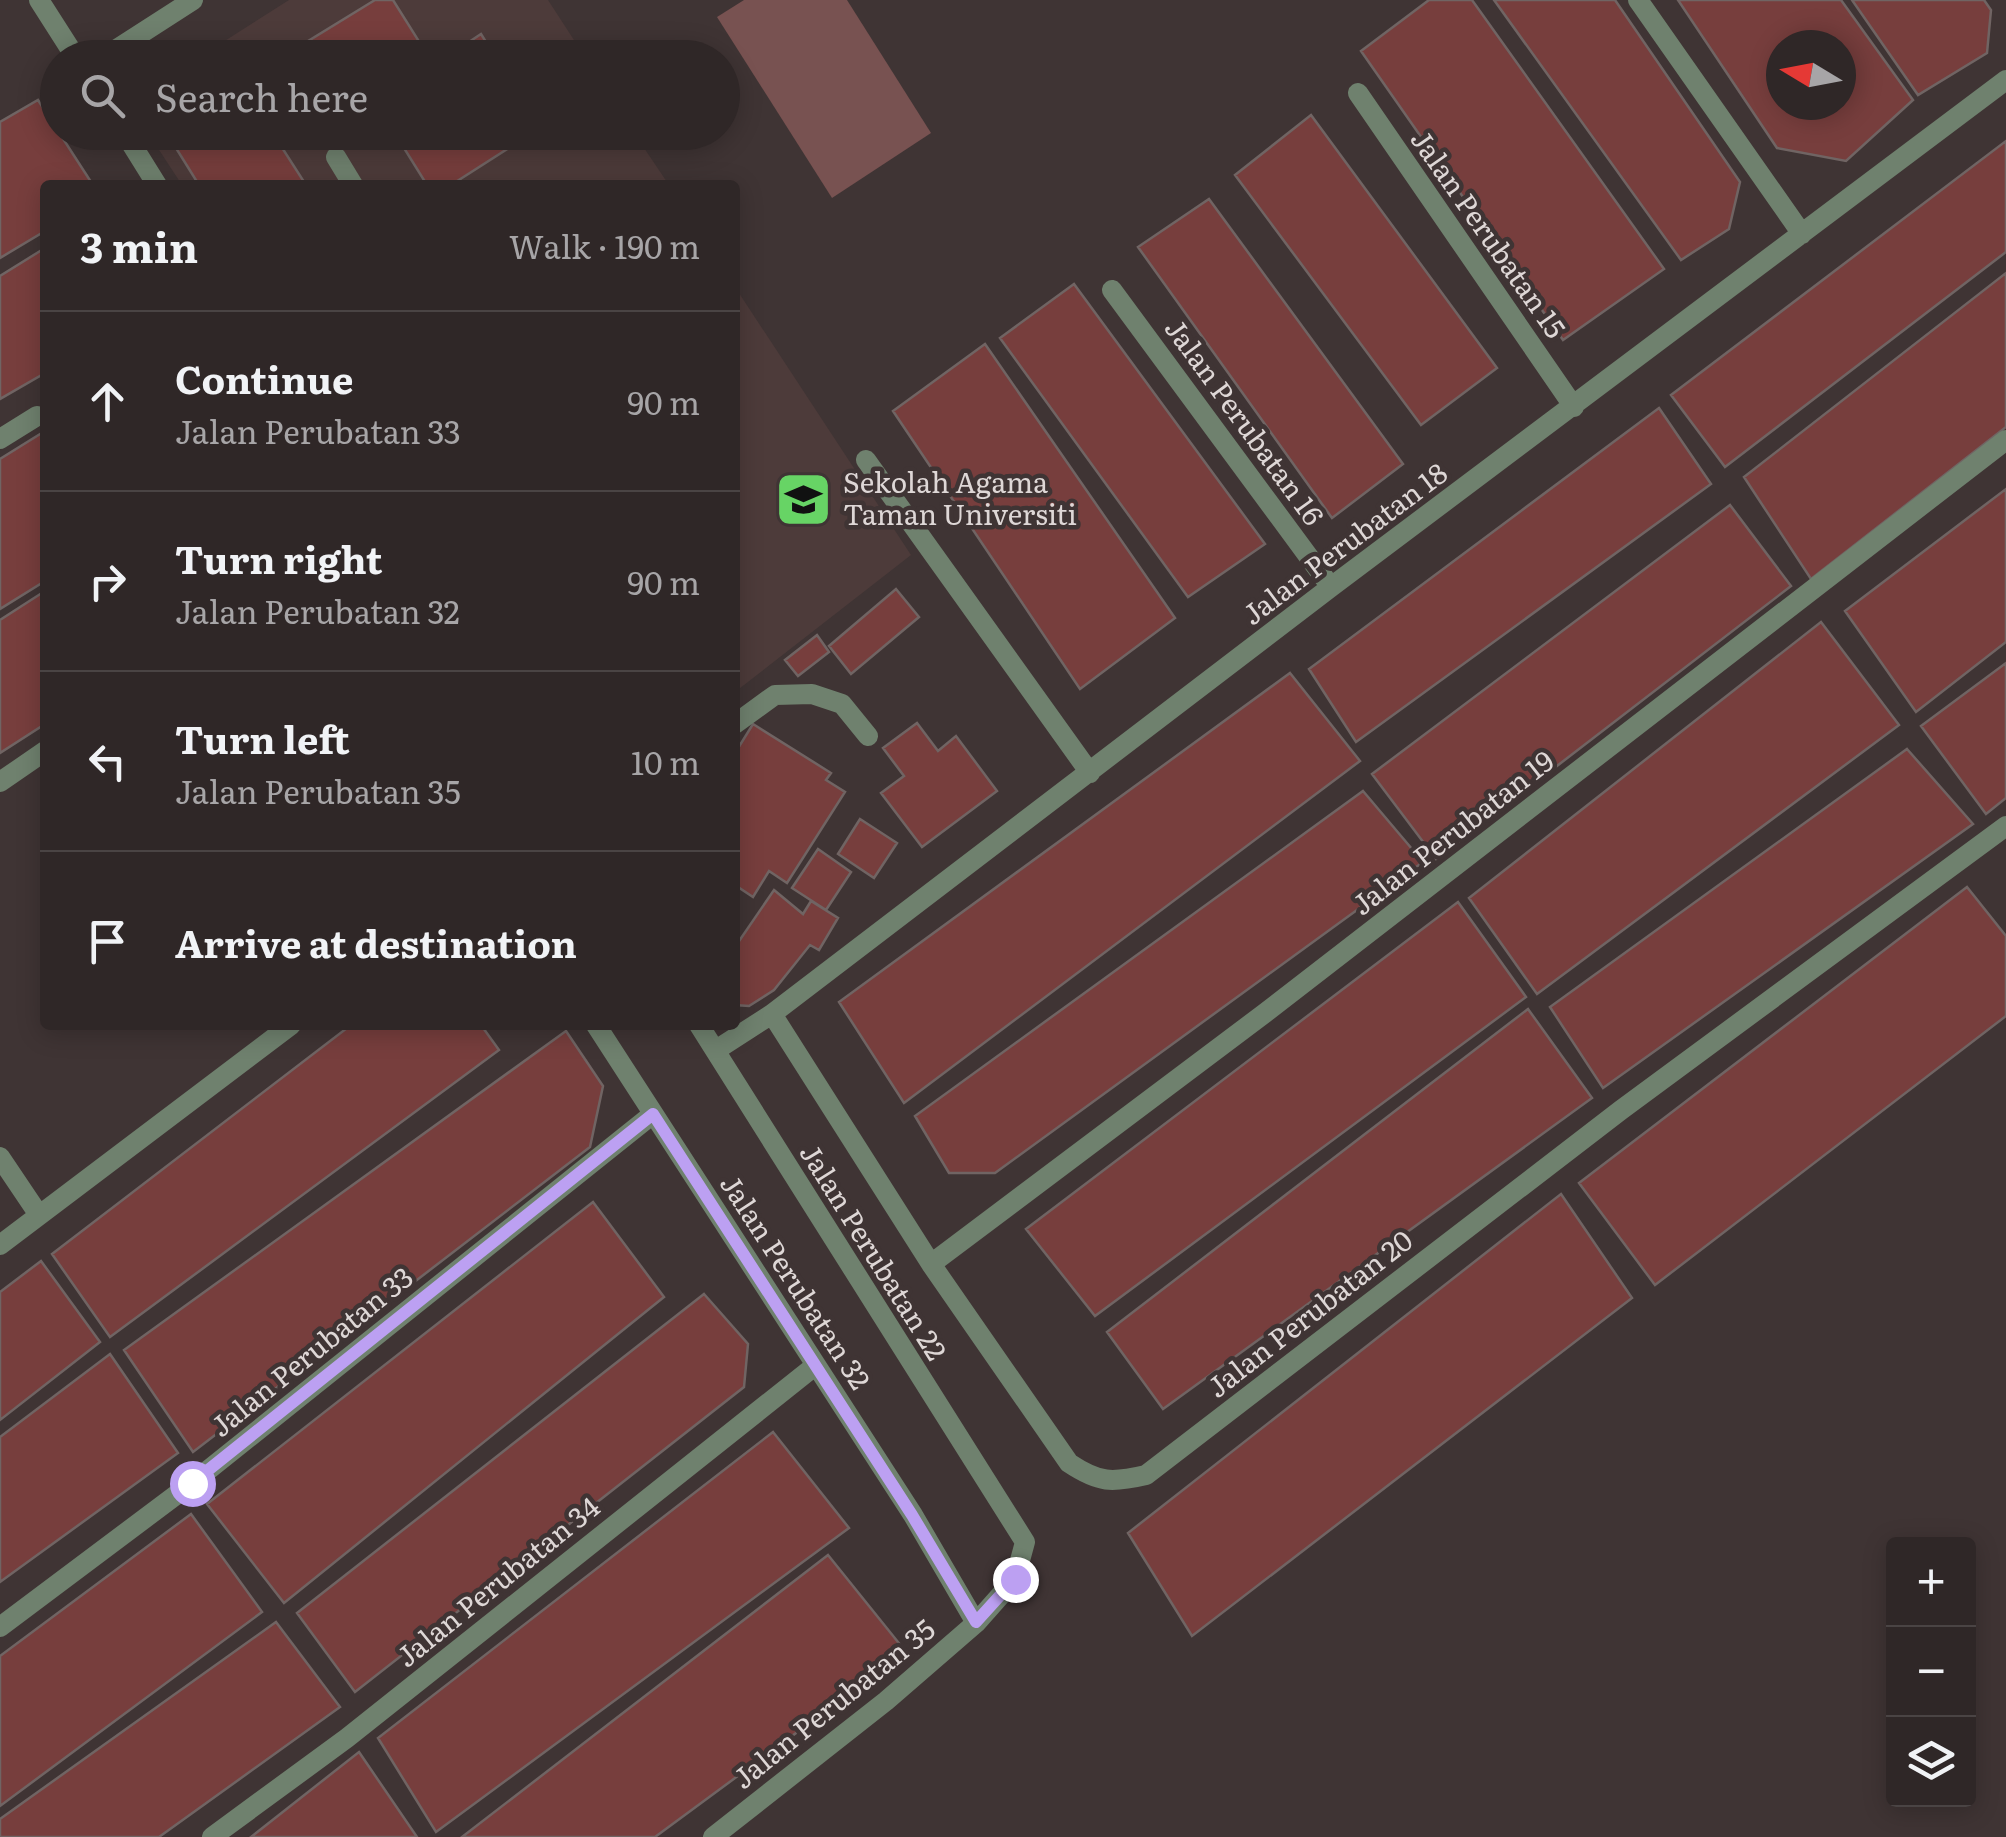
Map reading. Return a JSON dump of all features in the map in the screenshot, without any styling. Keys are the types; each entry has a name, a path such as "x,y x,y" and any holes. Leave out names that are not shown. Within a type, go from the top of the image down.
{"street":[{"path":"39,0 65,40"},
{"path":"131,40 192,0"},
{"path":"1638,0 1802,234"},
{"name":"Jalan Perubatan 18","path":"716,1050 772,1014 1331,587 2006,80"},
{"name":"Jalan Perubatan 15","path":"1358,93 1574,406"},
{"path":"135,150 154,180"},
{"path":"336,157 351,180"},
{"name":"Jalan Perubatan 16","path":"1112,290 1331,587"},
{"path":"0,439 37,416"},
{"name":"Jalan Perubatan 19","path":"930,1264 1265,1014 2006,440"},
{"path":"866,460 1090,772"},
{"path":"740,720 774,695 812,694 842,704 868,736"},
{"path":"0,782 40,754"},
{"name":"Jalan Perubatan 20","path":"772,1014 930,1264 1069,1463 1093,1478 1120,1481 1146,1475 1621,1110 2006,826"},
{"path":"0,1244 284,1030"},
{"name":"Jalan Perubatan 32","path":"599,1030 912,1515 976,1622"},
{"name":"Jalan Perubatan 22","path":"702,1030 912,1368 1004,1507"},
{"name":"Jalan Perubatan 33","path":"0,1627 192,1483 653,1114"},
{"path":"0,1156 39,1216"},
{"name":"Jalan Perubatan 34","path":"212,1837 347,1738 816,1365"},
{"name":"Jalan Perubatan 35","path":"713,1837 886,1701 976,1622 1015,1579 1025,1542 1004,1507"}],"shaded area":[{"path":"289,0 548,0 574,40 226,40"},
{"path":"744,0 847,0 931,133 832,198 740,53 740,40 732,40 717,17"},
{"path":"159,150 645,150 666,180 179,180"},
{"name":"Sekolah Agama Taman Universiti","path":"740,295 911,555 740,688"}],"building":[{"path":"375,0 393,0 418,40 310,40"},
{"path":"1429,0 1472,0 1664,269 1563,340 1361,51"},
{"path":"1494,0 1615,0 1740,182 1729,229 1681,260"},
{"path":"1678,0 1841,0 1913,100 1846,161 1777,148"},
{"path":"1852,0 1984,0 1991,10 1987,53 1918,95"},
{"path":"38,100 40,150 70,150 90,180 40,180 40,234 0,258 0,122"},
{"path":"1311,115 1497,368 1421,425 1235,175"},
{"path":"2006,141 2006,252 1725,467 1671,395"},
{"path":"177,150 284,150 303,180 196,180"},
{"path":"405,150 506,150 459,180 424,180"},
{"path":"1209,199 1403,464 1332,518 1138,247"},
{"path":"40,251 40,376 0,399 0,276"},
{"path":"2006,273 2006,427 1811,579 1744,477"},
{"path":"1074,284 1265,544 1188,597 1000,338"},
{"path":"985,344 1175,618 1080,689 893,411"},
{"path":"1659,408 1711,484 1356,742 1309,669"},
{"path":"40,434 40,584 0,609 0,459"},
{"path":"2006,489 2006,642 1916,712 1845,611"},
{"path":"1730,505 1791,586 1436,859 1372,774"},
{"path":"896,589 919,617 851,674 829,646"},
{"path":"40,594 40,727 0,753 0,620"},
{"path":"1821,622 1899,725 1537,994 1469,898"},
{"path":"817,635 829,652 798,676 785,660"},
{"path":"2006,663 2006,798 1986,814 1921,726"},
{"path":"1290,673 1360,761 904,1103 839,1002"},
{"path":"917,723 938,751 956,736 997,791 922,847 881,793 904,776 883,748"},
{"path":"753,724 831,773 826,780 845,792 787,883 769,871 753,897 740,888 740,745"},
{"path":"1907,749 1973,824 1603,1088 1550,1007"},
{"path":"1363,791 1423,862 995,1173 949,1173 915,1116"},
{"path":"860,819 897,843 874,878 838,854"},
{"path":"818,849 851,872 826,910 792,888"},
{"path":"1967,887 2006,936 2006,1016 1655,1285 1579,1183"},
{"path":"774,890 803,914 811,901 838,918 819,950 810,945 774,990 749,1006 740,1005 740,940"},
{"path":"1458,902 1526,997 1095,1316 1026,1229"},
{"path":"1528,1009 1592,1098 1163,1409 1107,1332"},
{"path":"344,1030 485,1030 499,1050 110,1337 52,1254"},
{"path":"566,1031 603,1086 590,1147 193,1452 124,1350"},
{"path":"1561,1194 1632,1298 1192,1636 1128,1533"},
{"path":"593,1202 664,1297 284,1603 207,1504"},
{"path":"41,1261 100,1342 0,1420 0,1292"},
{"path":"704,1294 748,1344 744,1387 355,1692 297,1613"},
{"path":"110,1354 178,1453 0,1582 0,1437"},
{"path":"773,1432 849,1528 436,1832 378,1738"},
{"path":"191,1514 262,1612 0,1806 0,1656"},
{"path":"828,1555 906,1652 655,1837 462,1837"},
{"path":"276,1622 340,1707 159,1837 0,1837 0,1819"},
{"path":"359,1752 417,1837 251,1837"}],"place":[{"name":"Sekolah Agama Taman Universiti","path":"804,499"}],"route":[{"path":"192,1483 653,1114 912,1515 976,1622 1015,1579"}]}
